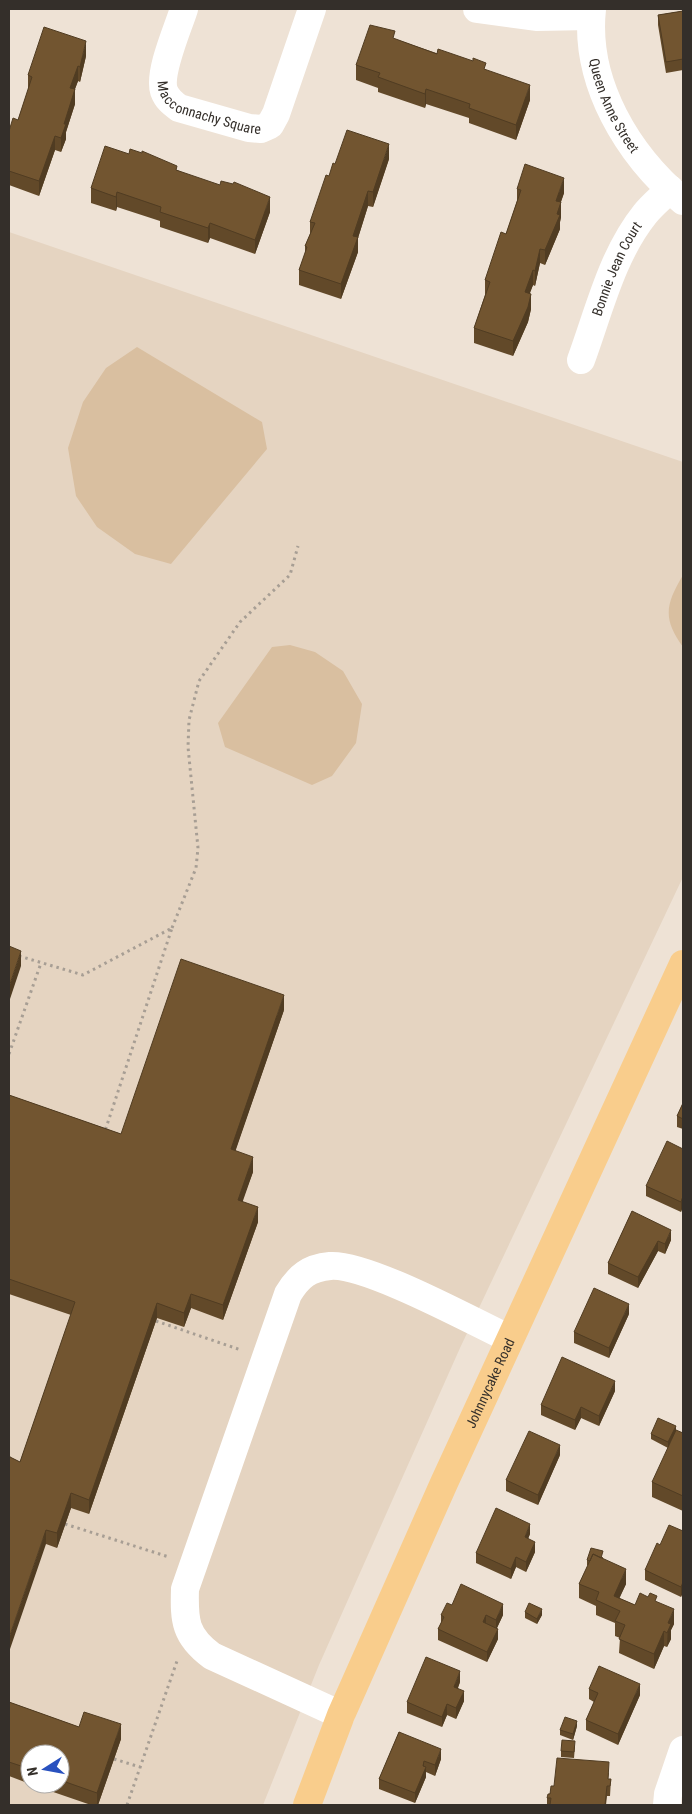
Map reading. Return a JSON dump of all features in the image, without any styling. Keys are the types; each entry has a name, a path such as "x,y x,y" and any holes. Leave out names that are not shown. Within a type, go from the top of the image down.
{"main road":[{"name":"Johnnycake Road","path":"307,1805 341,1715 510,1338 683,964"}],"street":[{"name":"Macconnachy Square","path":"184,9 163,77 164,91 170,102 180,108 249,128 261,128 270,125 276,114 312,9"},
{"path":"477,9 536,17 591,12"},
{"name":"Queen Anne Street","path":"591,12 594,55 610,108 639,158 676,195"},
{"name":"Bonnie Jean Court","path":"581,360 614,269 628,240 645,214 676,195"},
{"path":"341,1715 212,1656 196,1644 188,1630 184,1611 185,1589 288,1294 299,1277 313,1270 330,1266 348,1266 408,1290 510,1338"},
{"path":"667,1805 668,1794 683,1750"}],"path":[{"path":"105,1132 172,928 196,868 198,848 188,747 189,720 199,681 240,622 290,575 298,546"},
{"path":"17,956 83,975 172,928"},
{"path":"9,1054 41,963"},
{"path":"156,1321 265,1358"},
{"path":"65,1524 193,1565"},
{"path":"127,1805 188,1630"},
{"path":"114,1759 140,1767"}],"shaded area":[{"path":"9,232 683,462 683,877 460,1348 319,1665 263,1805 9,1805"},
{"path":"137,347 262,422 267,449 171,564 135,554 97,527 76,496 68,448 83,402 106,368"},
{"path":"683,575 683,647 672,628 669,611 673,594"},
{"path":"290,645 315,652 343,671 362,704 356,743 332,776 312,785 225,747 218,723 272,647"}],"building":[{"path":"683,11 683,59 666,62 658,15"},
{"path":"370,25 395,31 393,38 437,54 438,49 473,61 473,58 486,63 484,69 530,85 516,125 469,108 470,104 426,89 425,94 378,77 380,73 356,65"},
{"path":"44,27 86,41 80,67 78,66 70,88 75,89 64,124 66,124 61,138 55,136 39,181 9,171 9,131 13,118 18,120 32,77 28,75"},
{"path":"347,130 389,144 373,192 368,191 353,236 358,237 341,284 299,270 307,247 305,246 315,223 310,222 326,175 329,176 333,163 335,164"},
{"path":"105,146 129,154 130,149 142,153 142,151 177,166 176,170 220,185 221,181 233,184 234,182 270,197 255,240 210,223 208,228 160,212 161,207 117,192 116,197 91,188"},
{"path":"525,164 564,178 556,201 561,202 557,214 560,215 545,250 540,249 535,271 533,270 525,292 531,294 528,307 513,341 474,328 490,282 485,280 501,232 506,234 521,190 517,189"},
{"path":"9,946 21,951 9,987"},
{"path":"181,959 284,995 231,1149 253,1157 238,1200 258,1207 223,1305 191,1294 184,1313 157,1303 89,1500 71,1493 57,1533 46,1530 9,1638 9,1455 20,1462 75,1302 9,1279 9,1095 121,1134"},
{"path":"683,1103 683,1119 677,1116"},
{"path":"667,1141 683,1149 683,1196 681,1202 646,1186"},
{"path":"632,1211 671,1230 665,1244 658,1241 638,1277 608,1263"},
{"path":"594,1288 629,1304 609,1348 574,1332"},
{"path":"562,1357 615,1381 599,1416 581,1407 575,1420 541,1405"},
{"path":"658,1418 676,1426 668,1442 651,1434"},
{"path":"676,1430 683,1433 683,1496 652,1482"},
{"path":"529,1431 560,1445 538,1495 506,1480"},
{"path":"496,1508 530,1524 525,1537 535,1542 526,1562 516,1557 511,1569 476,1553"},
{"path":"669,1525 683,1531 683,1582 681,1587 645,1570 657,1543 660,1545"},
{"path":"591,1548 603,1551 601,1558 593,1554 590,1561 587,1560"},
{"path":"593,1554 626,1569 614,1596 635,1605 640,1593 648,1597 650,1593 657,1596 655,1601 674,1609 668,1623 671,1624 667,1633 664,1631 654,1654 619,1639 625,1625 615,1621 620,1611 596,1600 599,1592 579,1584"},
{"path":"461,1584 503,1604 496,1620 486,1615 483,1622 498,1629 487,1652 438,1629 444,1617 441,1615 447,1603 452,1605"},
{"path":"529,1603 542,1609 537,1619 525,1612"},
{"path":"426,1657 460,1671 454,1687 464,1691 456,1708 447,1704 442,1717 407,1702"},
{"path":"599,1666 640,1684 618,1734 586,1720 598,1693 589,1689"},
{"path":"9,1702 79,1727 84,1712 121,1724 97,1793 70,1784 70,1744 20,1744 20,1766 9,1762"},
{"path":"565,1717 577,1721 573,1734 560,1730"},
{"path":"399,1732 441,1749 435,1765 424,1761 423,1766 426,1767 415,1793 379,1779"},
{"path":"562,1740 575,1741 574,1752 561,1751"},
{"path":"557,1758 609,1762 608,1779 611,1779 610,1786 607,1786 605,1805 550,1805 551,1798 547,1798 548,1794 550,1794 551,1786 554,1786"}]}
